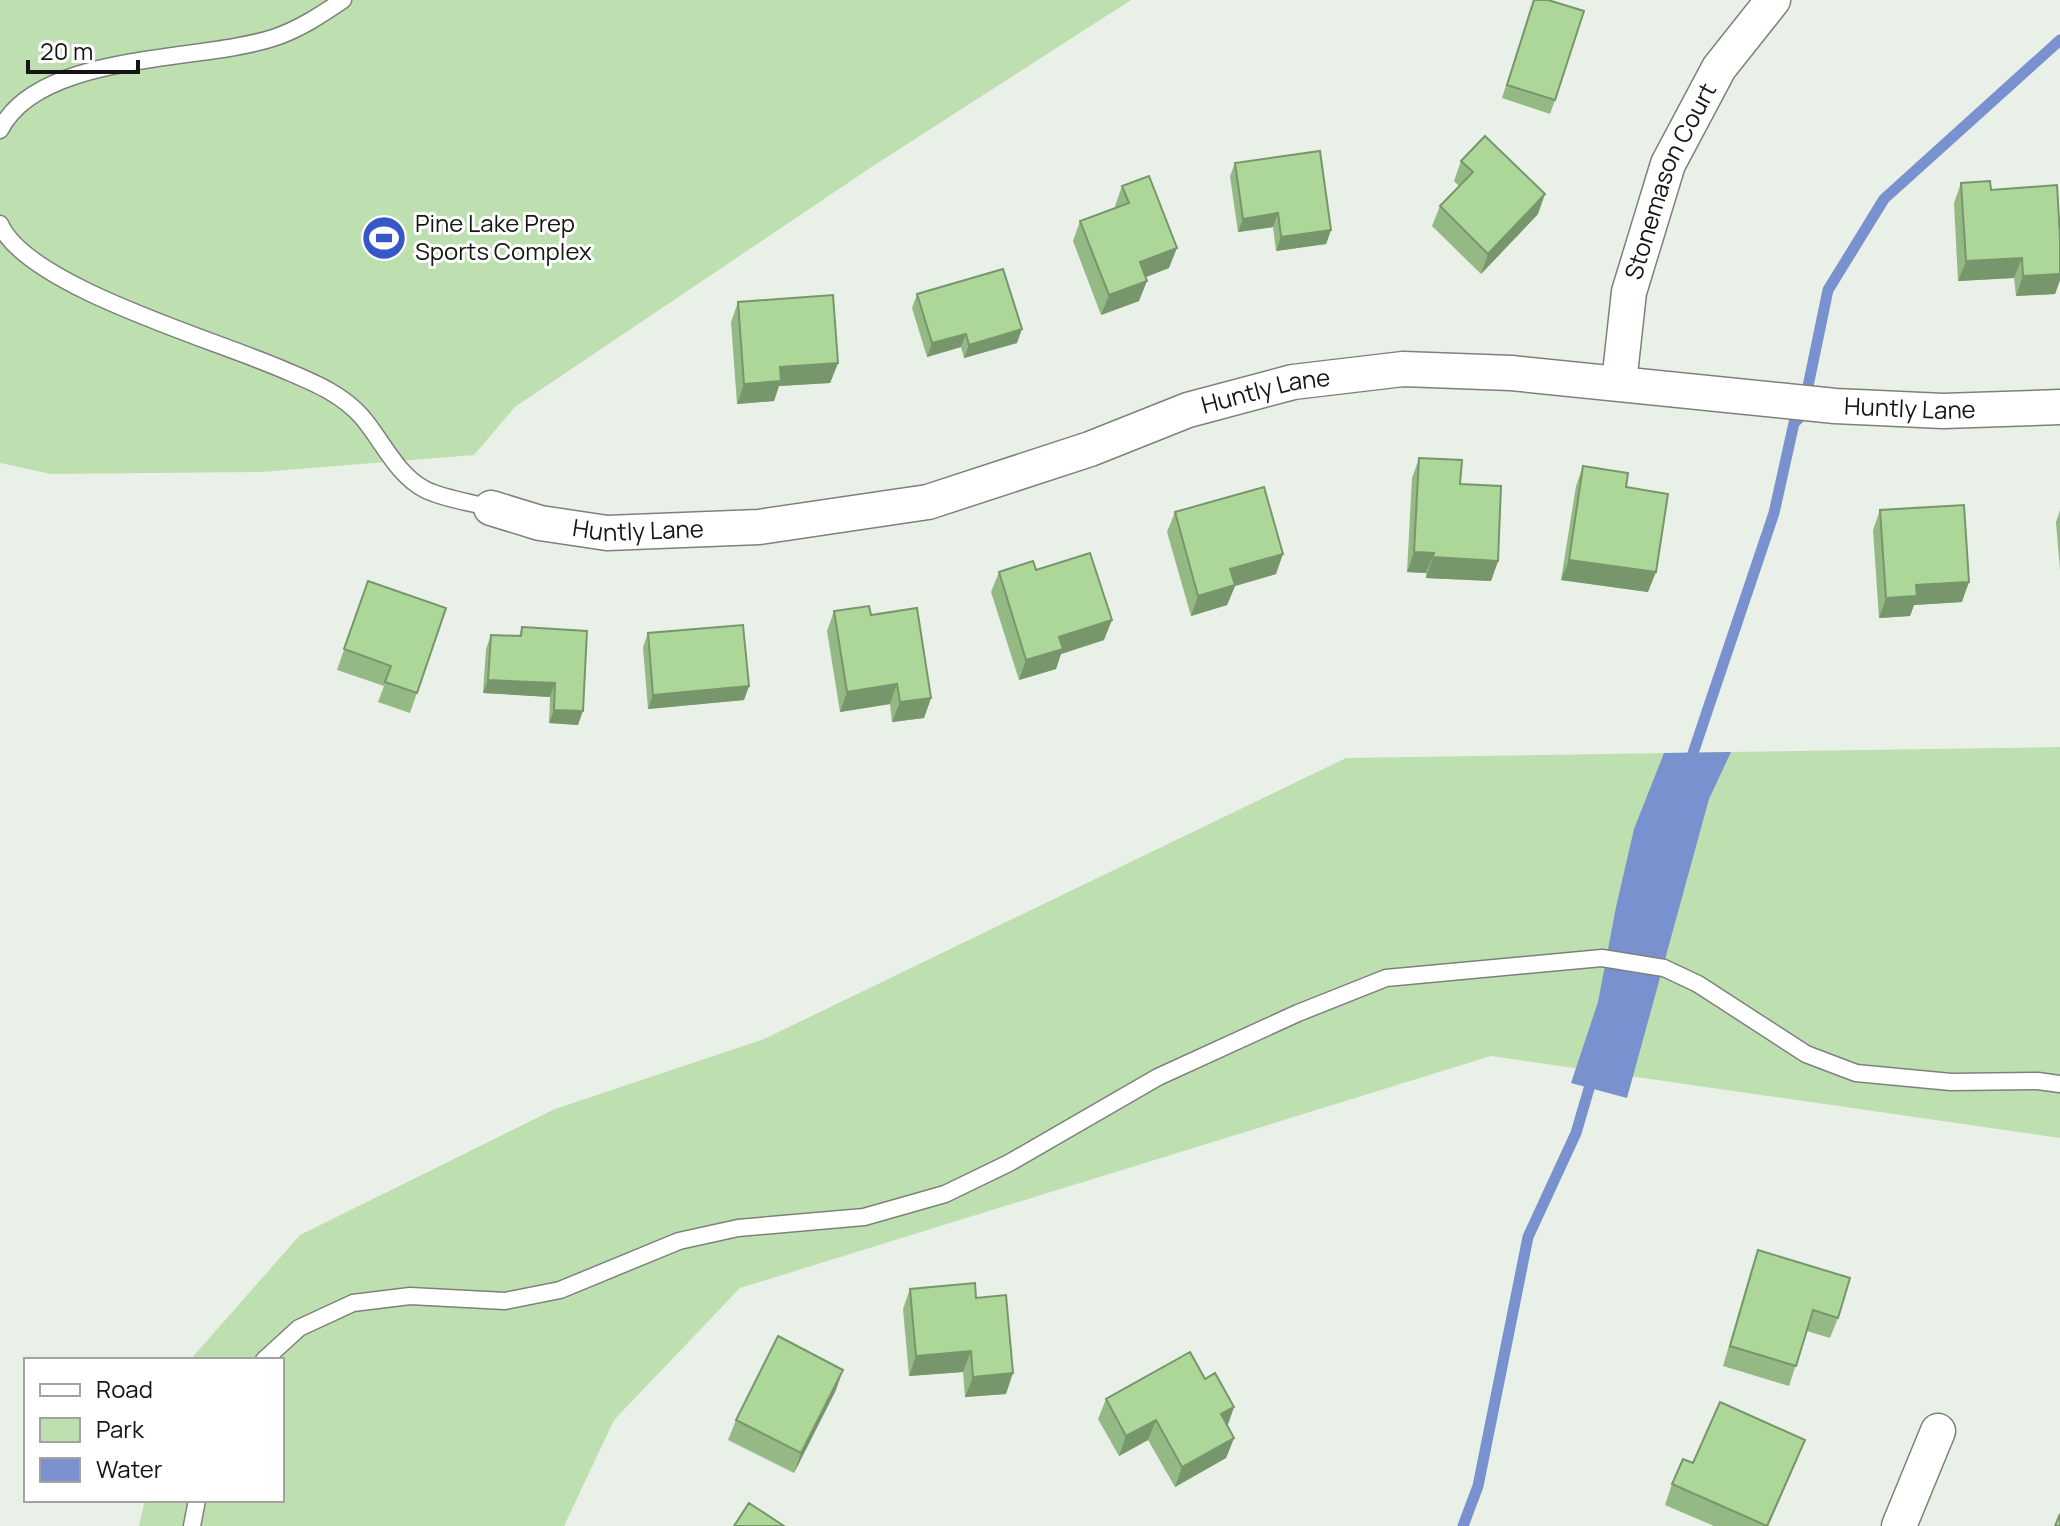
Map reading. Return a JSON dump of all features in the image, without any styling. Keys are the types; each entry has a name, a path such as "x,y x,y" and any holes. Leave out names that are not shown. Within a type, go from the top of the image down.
{"street":[{"name":"Stonemason Court","path":"1619,383 1629,292 1668,164 1719,68 1773,0"},
{"name":"Huntly Lane","path":"491,508 540,523 607,533 759,527 928,502 1090,449 1188,410 1293,382 1403,369 1511,373 1835,406 1943,411 2060,407"},
{"path":"1899,1526 1938,1431"}],"lane":[{"path":"0,130 7,117 29,96 82,73 273,38 317,18 343,0"},
{"path":"0,224 27,256 57,277 334,392 360,414 400,469 425,490 491,508"},
{"path":"266,1358 299,1328 353,1303 410,1296 505,1301 560,1290 679,1241 738,1228 864,1217 945,1194 1009,1163 1158,1077 1298,1013 1386,978 1602,958 1664,968 1698,984 1806,1054 1856,1073 1951,1082 2038,1081 2060,1084"},
{"path":"192,1526 197,1502"}],"green space":[{"name":"Pine Lake Prep Sports Complex","path":"0,0 1131,0 873,166 515,407 474,455 261,472 51,474 0,463"},
{"path":"2060,747 2060,1138 1491,1056 740,1288 614,1420 564,1526 139,1526 145,1502 284,1502 284,1358 192,1358 300,1235 555,1109 764,1039 1346,758"}],"water":[{"path":"1731,752 1709,799 1627,1098 1571,1083 1598,1002 1634,829 1664,753"}],"building":[{"path":"1534,0 1548,0 1584,11 1555,100 1507,85"},
{"path":"1485,136 1545,194 1488,254 1440,206 1473,172 1461,161"},
{"path":"1320,151 1331,230 1281,237 1278,213 1243,219 1235,163"},
{"path":"1149,176 1177,248 1140,262 1147,281 1109,295 1080,221 1129,203 1122,186"},
{"path":"1990,181 1991,190 2057,185 2060,274 2023,276 2022,258 1966,261 1961,183"},
{"path":"1003,269 1022,329 969,345 966,334 932,343 917,294"},
{"path":"833,295 838,363 780,367 781,381 744,384 738,302"},
{"path":"1419,458 1462,460 1460,484 1501,486 1498,561 1433,557 1434,553 1414,552"},
{"path":"1583,466 1628,473 1626,487 1668,494 1656,572 1569,560"},
{"path":"1264,487 1283,554 1230,569 1235,585 1198,596 1175,512"},
{"path":"1964,505 1969,582 1916,585 1917,596 1886,598 1880,510"},
{"path":"1090,553 1112,620 1059,637 1063,649 1026,660 999,572 1033,561 1036,570"},
{"path":"368,581 446,608 417,693 385,682 391,666 344,649"},
{"path":"869,606 871,615 917,608 931,698 900,702 897,684 847,692 834,611"},
{"path":"743,625 749,686 653,695 648,633"},
{"path":"522,627 587,631 583,711 554,710 555,683 488,680 491,635 521,636"},
{"path":"1758,1250 1850,1278 1838,1318 1813,1310 1796,1366 1730,1346"},
{"path":"975,1283 976,1298 1006,1295 1013,1373 973,1377 971,1351 916,1356 910,1289"},
{"path":"778,1336 843,1370 801,1453 736,1420"},
{"path":"1190,1352 1205,1379 1215,1373 1234,1407 1221,1414 1234,1438 1182,1467 1156,1420 1126,1436 1106,1399"},
{"path":"1720,1402 1805,1440 1767,1526 1672,1484 1683,1459 1693,1463"},
{"path":"749,1503 784,1526 734,1526"}],"waterway":[{"path":"1689,765 1774,513 1794,423 1802,415 1828,290 1884,199 2060,40"},
{"path":"1463,1526 1478,1486 1528,1237 1576,1133 1593,1075"}],"place":[{"name":"Pine Lake Prep Sports Complex","path":"384,238"}]}
